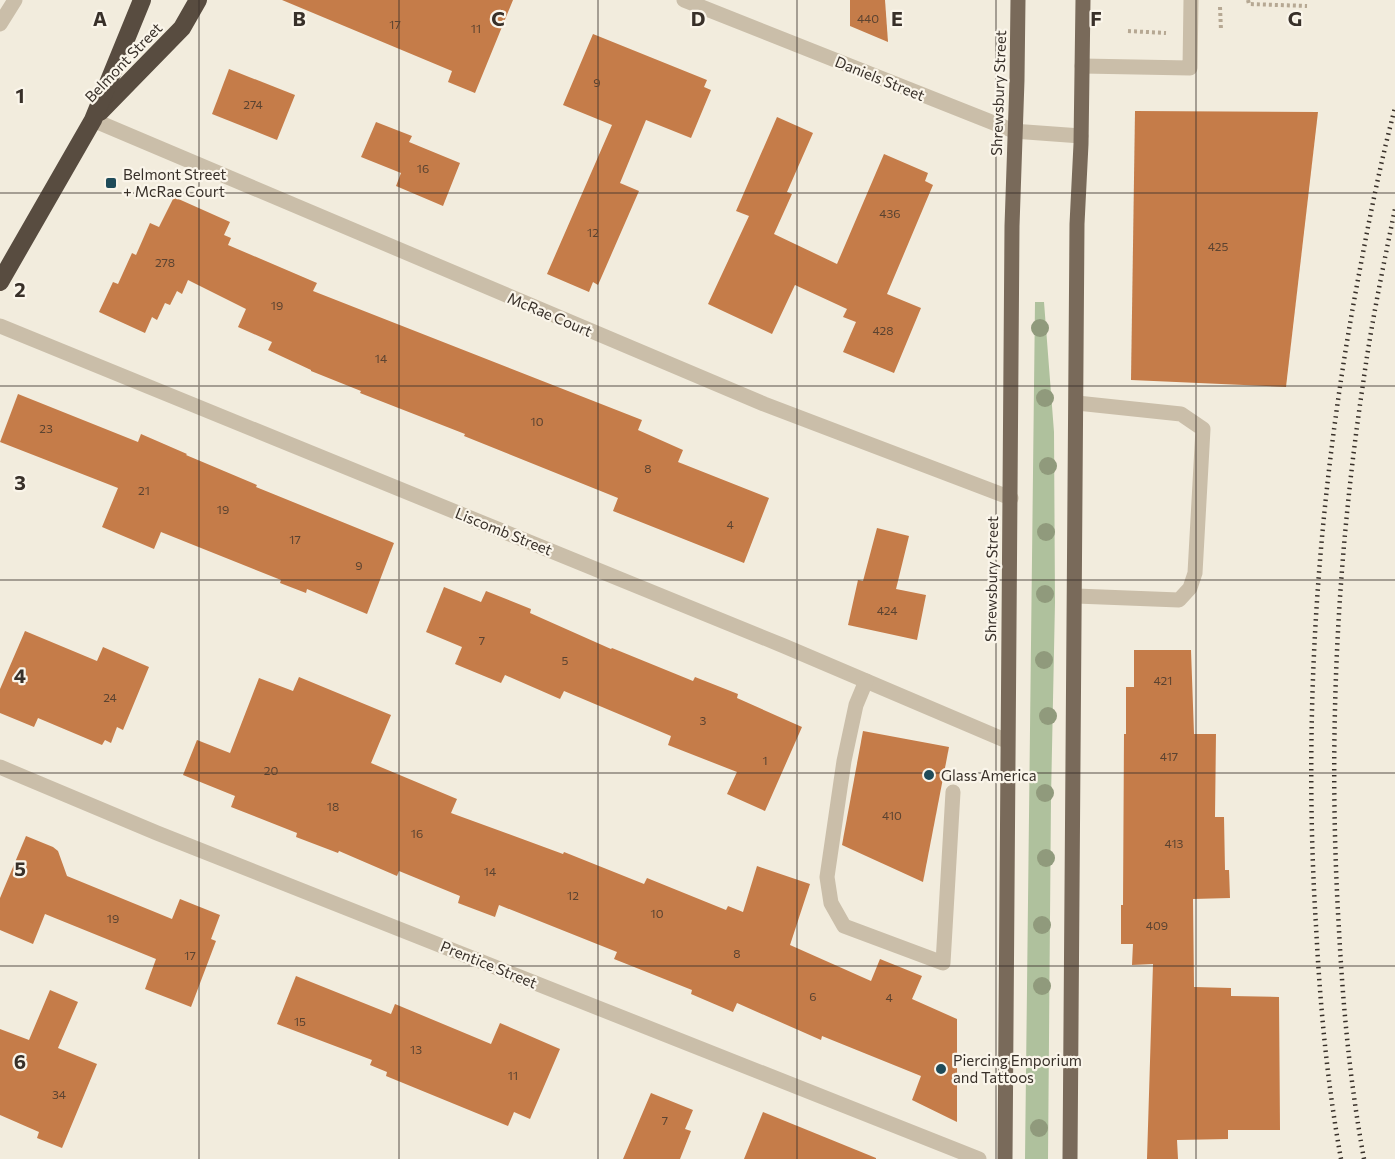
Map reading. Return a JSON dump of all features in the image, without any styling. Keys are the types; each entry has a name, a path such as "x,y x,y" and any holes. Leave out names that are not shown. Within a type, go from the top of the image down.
{"highway":[{"name":"Belmont Street","path":"0,282 93,120 142,0"},
{"name":"Belmont Street","path":"93,120 182,27 198,0"}],"main road":[{"name":"Shrewsbury Street","path":"1005,1159 1007,741 1014,131 1018,0"},
{"path":"1070,1159 1077,224 1083,0"}],"street":[{"path":"0,24 15,0"},
{"name":"Daniels Street","path":"684,0 1014,131 1081,136"},
{"path":"1082,66 1190,68 1191,0"},
{"name":"McRae Court","path":"93,120 764,404 1011,498"},
{"name":"Liscomb Street","path":"0,326 784,646 1007,741"},
{"path":"1076,596 1179,600 1190,588 1195,573 1203,429 1181,414 1077,403"},
{"path":"866,681 856,705 844,761 827,877 831,903 844,926 943,963 953,792"},
{"name":"Prentice Street","path":"0,767 168,837 979,1159"}],"path":[{"path":"1220,0 1221,30"},
{"path":"1248,0 1249,4 1307,6"},
{"path":"1128,32 1171,33"}],"green space":[{"path":"1035,302 1044,302 1054,432 1055,602 1048,1159 1025,1159"}],"building":[{"path":"282,0 513,0 475,93 448,82 452,71"},
{"path":"850,0 885,0 888,42 850,26"},
{"path":"593,34 707,80 704,87 711,90 691,138 646,120 620,183 639,191 598,285 593,282 589,292 547,274 612,125 563,105"},
{"path":"229,69 295,95 277,140 212,114"},
{"path":"1135,111 1318,112 1286,387 1131,380"},
{"path":"777,117 813,133 787,192 792,194 774,234 837,264 884,154 928,173 925,181 933,185 887,294 921,308 894,373 843,352 856,322 843,317 847,309 795,285 772,334 708,304 749,216 736,211"},
{"path":"376,122 412,136 409,142 460,163 443,206 396,186 401,173 361,157"},
{"path":"174,197 230,222 224,235 231,238 228,245 317,283 313,291 642,420 638,430 683,450 678,462 769,498 744,563 613,511 618,498 360,393 361,391 311,371 268,350 272,342 238,327 246,309 188,280 182,294 177,291 170,305 165,303 157,320 152,317 145,333 99,312 113,282 118,284 132,253 136,255 150,223 159,227"},
{"path":"18,394 138,442 141,434 257,485 256,487 394,543 367,614 307,589 306,593 280,583 281,580 161,532 154,549 102,527 118,488 0,442"},
{"path":"877,528 909,536 896,589 926,595 917,640 848,625 858,580 863,581"},
{"path":"444,587 481,602 486,591 531,609 530,613 611,649 693,681 695,677 738,694 737,698 802,727 765,811 727,794 737,772 668,745 671,736 564,691 560,699 505,675 501,683 455,664 462,647 426,632"},
{"path":"25,631 97,661 103,647 149,667 123,730 117,727 111,743 105,740 102,745 38,718 34,727 0,713 0,689"},
{"path":"1134,650 1191,650 1194,734 1216,734 1215,817 1224,817 1225,870 1229,870 1230,898 1193,899 1194,987 1231,988 1231,996 1279,997 1280,1130 1228,1130 1228,1139 1177,1140 1178,1159 1147,1159 1153,964 1132,965 1133,944 1121,944 1126,687 1134,687"},
{"path":"299,677 391,715 371,763 457,799 451,813 563,854 564,852 644,884 647,878 726,910 728,906 743,912 757,866 810,884 790,945 871,981 880,959 922,976 912,999 957,1019 957,1122 912,1100 921,1076 822,1036 821,1040 737,1003 733,1012 691,994 692,990 614,959 617,952 499,905 495,917 458,903 460,896 399,871 397,876 339,851 338,853 296,837 297,833 231,807 235,796 183,775 197,740 230,753 259,678 293,691"},
{"path":"863,731 949,747 923,882 842,845"},
{"path":"26,836 58,851 67,876 172,919 180,899 220,915 211,939 216,941 191,1007 145,989 156,959 45,914 33,944 0,930 0,898"},
{"path":"296,976 391,1014 395,1004 491,1044 500,1023 560,1049 530,1119 514,1112 508,1126 386,1076 387,1072 370,1065 372,1060 277,1024"},
{"path":"50,990 78,1002 58,1048 97,1064 62,1148 37,1138 39,1132 0,1115 0,1029 29,1040"},
{"path":"651,1093 693,1110 685,1129 691,1131 680,1159 623,1159"},
{"path":"763,1112 876,1158 876,1159 744,1159"}],"railway":[{"path":"1341,1159 1322,1014 1312,848 1311,769 1316,612 1322,534 1341,378 1368,228 1395,108"},
{"path":"1364,1159 1348,1045 1339,930 1334,793 1337,657 1346,520 1354,452 1370,340 1395,209"}],"place":[{"name":"Belmont Street + McRae Court","path":"111,183"},
{"name":"Glass America","path":"929,775"},
{"name":"Piercing Emporium and Tattoos","path":"941,1069"}]}
